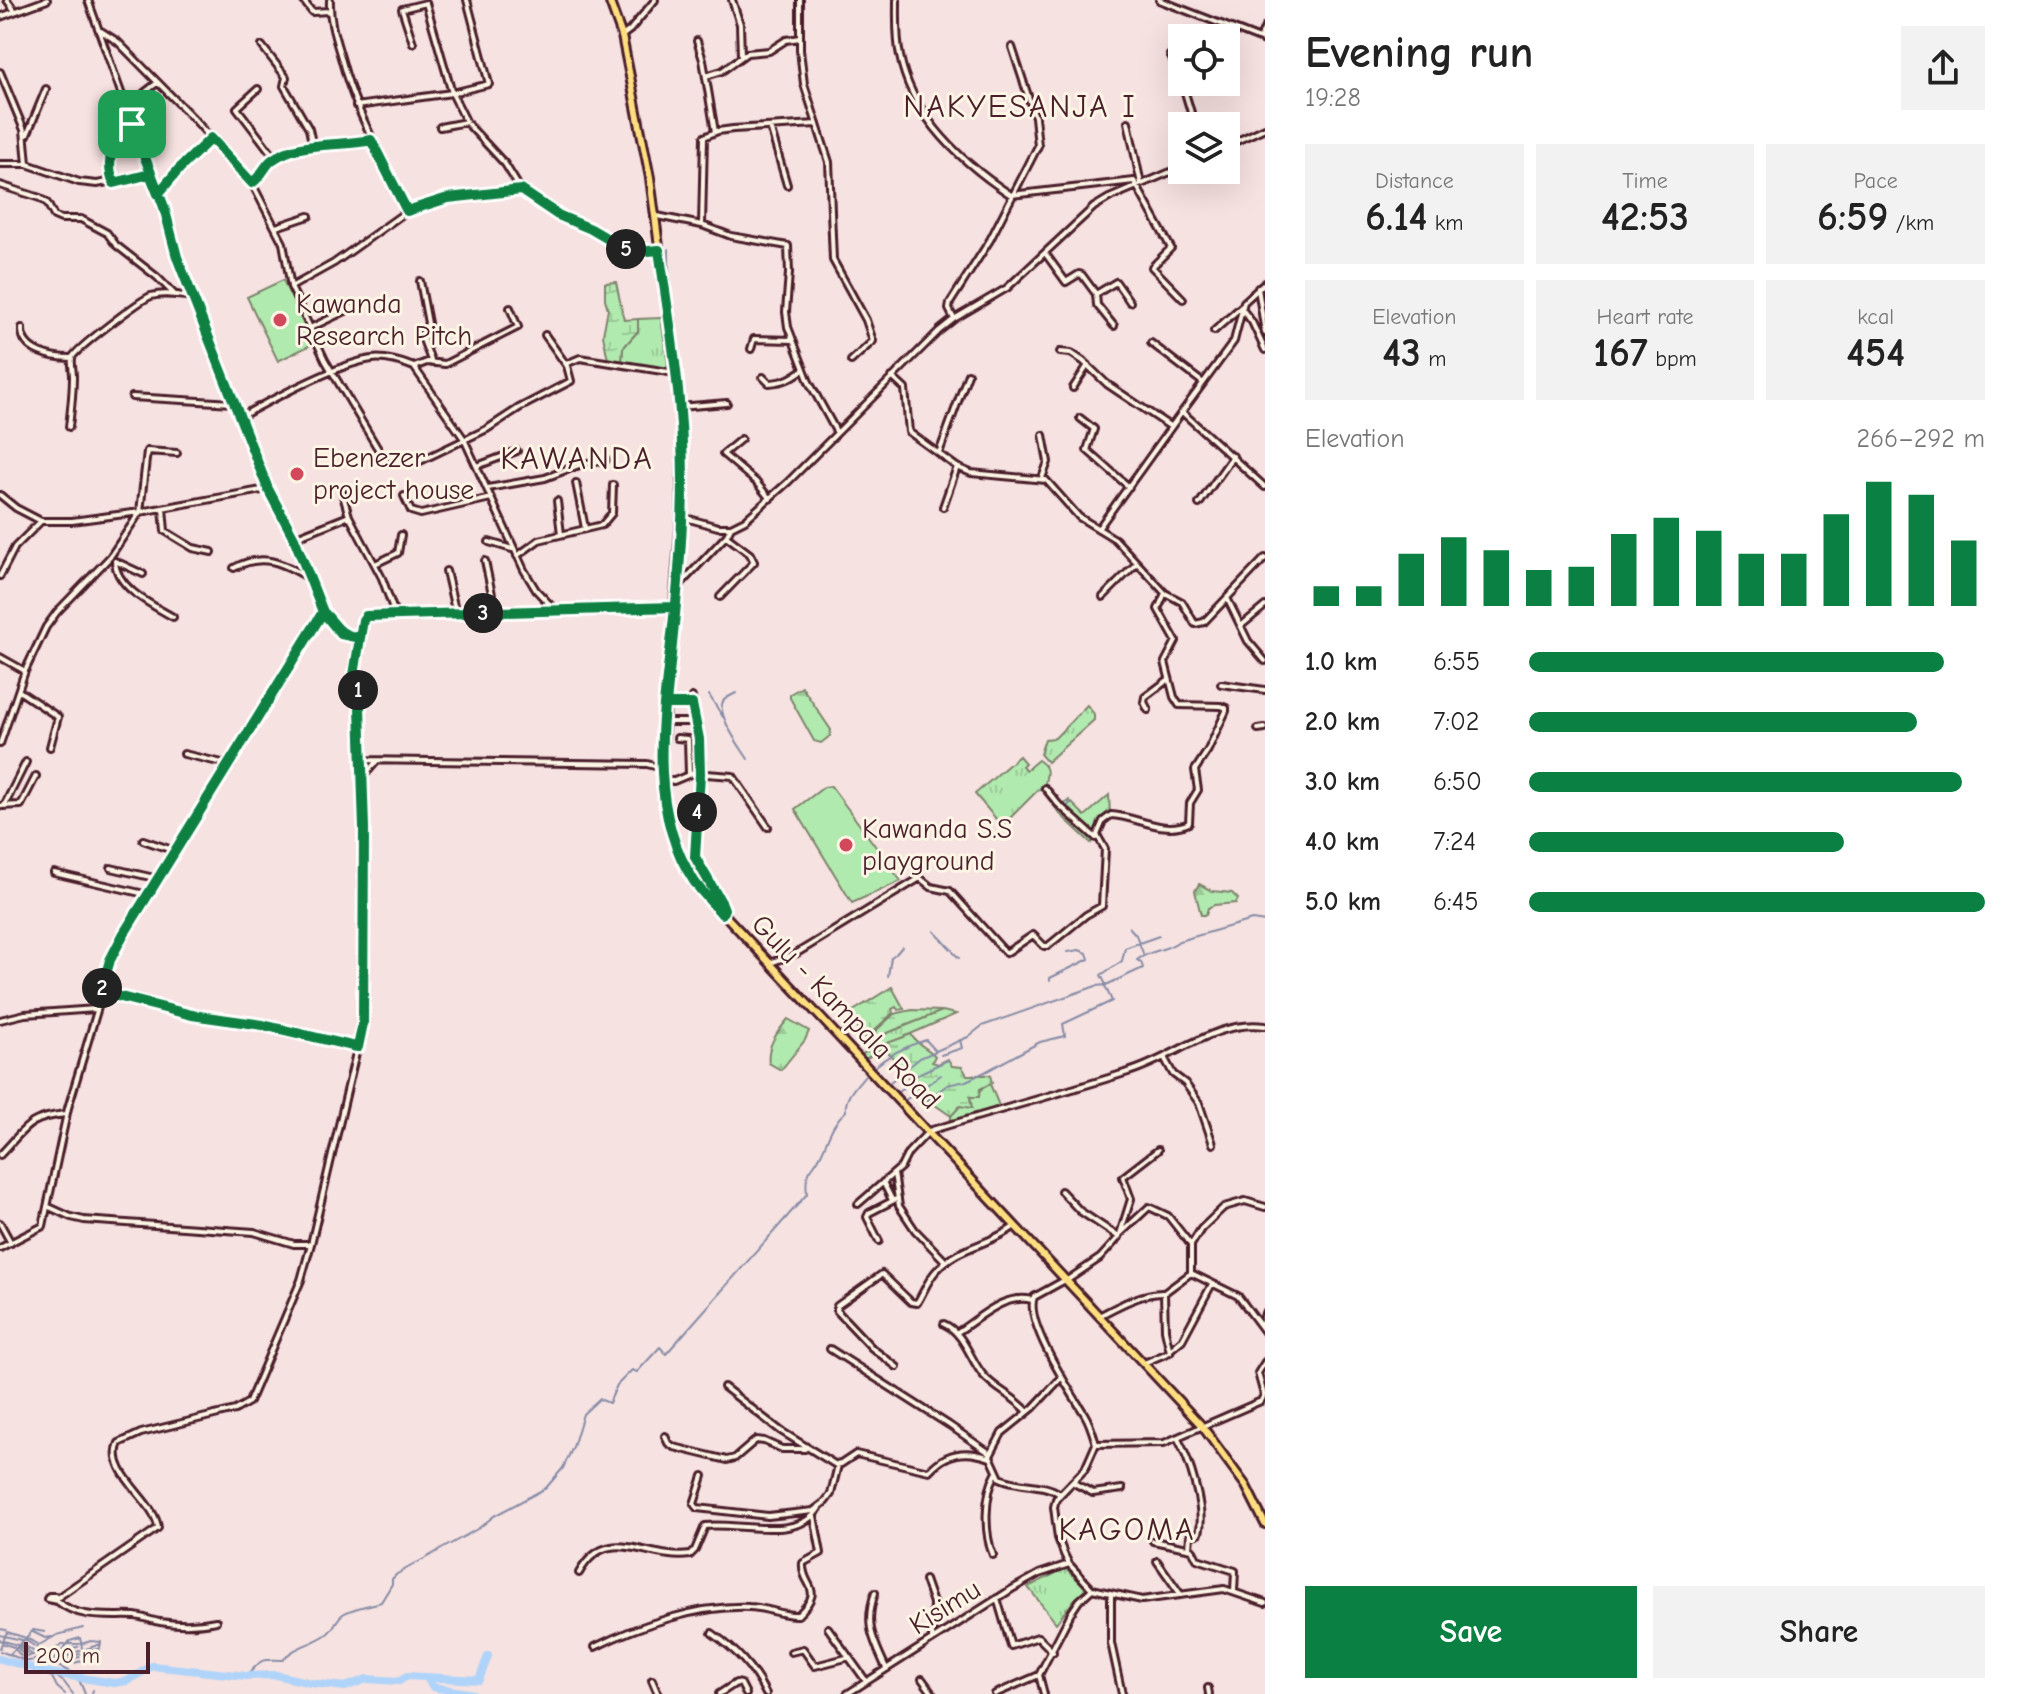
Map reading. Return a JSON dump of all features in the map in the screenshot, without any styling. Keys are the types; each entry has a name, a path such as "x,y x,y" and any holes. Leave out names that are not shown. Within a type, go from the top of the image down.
{"main road":[{"name":"Gulu - Kampala Road","path":"609,0 622,36 656,215 679,407 683,480 662,768 670,826 680,856 694,882 722,914 929,1131 1202,1426 1262,1510 1265,1524"}],"street":[{"path":"7,0 16,11"},
{"path":"0,17 47,0"},
{"path":"89,0 158,194 177,257 268,489 294,538 323,612 341,634 360,638"},
{"path":"303,0 312,12 329,11"},
{"path":"330,0 334,37 356,106 407,211"},
{"path":"356,106 452,93 489,84 467,0"},
{"path":"622,36 655,0"},
{"path":"732,0 740,24 741,56"},
{"path":"800,0 804,84 829,162 833,260 866,320 873,341 851,361"},
{"path":"897,0 900,54 910,90 943,138 987,179 1011,195 1129,180 1140,184"},
{"path":"1159,0 1262,40 1265,27"},
{"path":"413,43 402,9 426,3 452,93 466,122 505,164 521,190 558,215 591,229 625,249 638,252 659,250"},
{"path":"99,30 118,42 252,183 276,227 285,249 291,287 325,360 384,459"},
{"path":"706,76 722,71 741,56 769,51 786,40 800,38"},
{"path":"697,41 715,132"},
{"path":"262,46 286,77 284,86 309,129 313,147"},
{"path":"954,319 949,309 950,303 990,240 1038,146 1032,106 1012,47"},
{"path":"0,72 26,138 27,164"},
{"path":"128,114 144,93 157,83"},
{"path":"26,138 46,89"},
{"path":"258,89 237,108 275,158"},
{"path":"440,127 466,122"},
{"path":"1128,122 1140,184 1171,248 1152,267 1183,299"},
{"path":"114,183 109,170 109,157 123,129 132,124"},
{"path":"702,225 703,139 715,132 817,124"},
{"path":"770,127 787,185"},
{"path":"1240,140 1265,128"},
{"path":"158,194 211,138"},
{"path":"252,183 262,175 268,162 293,150 371,140"},
{"path":"0,164 27,164 79,182 114,183 150,174"},
{"path":"681,517 711,526 731,527 745,520 954,319 1007,288 1094,207 1168,173"},
{"path":"0,185 44,200 54,216 81,219 107,233 116,245 174,294"},
{"path":"291,287 334,263 407,211 448,198 521,190"},
{"path":"656,215 702,225 731,236 788,246 786,316 804,369 837,433"},
{"path":"276,227 309,216"},
{"path":"1045,253 1066,282 1082,275 1096,294 1097,305 1114,326"},
{"path":"420,281 428,323 422,337 432,363"},
{"path":"1096,294 1116,282 1130,302"},
{"path":"1214,331 1265,283"},
{"path":"1258,288 1265,333"},
{"path":"69,427 72,358 76,351 107,325 124,316 139,301 174,294 195,297"},
{"path":"310,328 354,307"},
{"path":"1243,307 1265,350"},
{"path":"1098,529 1234,341 1243,307"},
{"path":"240,417 321,377 374,359 394,360 414,367 445,364 518,327 510,308"},
{"path":"22,328 21,336 27,345 55,357 72,358"},
{"path":"414,464 568,383 571,377 566,364 545,335"},
{"path":"751,349 754,339 793,340"},
{"path":"1151,343 1202,382"},
{"path":"1060,352 1071,353 1107,384 1171,427"},
{"path":"566,364 580,358 675,373"},
{"path":"321,377 325,360"},
{"path":"1073,388 1088,365"},
{"path":"414,367 464,439 516,557 536,590 556,611"},
{"path":"763,377 769,383 782,382 804,369"},
{"path":"939,453 968,374"},
{"path":"892,377 905,389 909,432 957,467 971,473 1042,478 1079,517 1115,539 1165,593 1182,602 1197,625 1265,558"},
{"path":"132,397 233,403"},
{"path":"679,407 727,403"},
{"path":"1182,412 1265,487"},
{"path":"1080,418 1094,429 1087,450 1129,487"},
{"path":"1042,478 1048,462 1043,435"},
{"path":"741,439 723,454 756,482 770,499"},
{"path":"0,744 25,671 51,619 110,557 140,512 147,451 177,453"},
{"path":"477,466 517,451"},
{"path":"1199,504 1233,456"},
{"path":"488,488 545,478 582,464 606,460"},
{"path":"943,507 957,467"},
{"path":"576,483 585,529"},
{"path":"516,557 534,542 600,527 609,519 614,505 613,485"},
{"path":"0,495 16,508 41,521 72,521 268,489"},
{"path":"342,492 349,516 375,564 395,614"},
{"path":"404,496 409,509 421,514 491,498"},
{"path":"557,501 561,534"},
{"path":"163,508 165,531 193,548 212,552"},
{"path":"294,538 349,516"},
{"path":"0,576 15,547 41,521"},
{"path":"676,589 731,527"},
{"path":"375,564 398,553 401,535"},
{"path":"720,597 754,562 750,554 726,536"},
{"path":"489,542 512,549"},
{"path":"110,557 143,574"},
{"path":"234,568 251,559 267,560 286,565 310,579"},
{"path":"115,561 116,572 126,585 173,617"},
{"path":"485,561 496,613"},
{"path":"1103,597 1137,563"},
{"path":"446,571 456,614"},
{"path":"1098,840 1098,830 1111,815 1146,825 1178,827 1189,823 1190,803 1198,790 1195,770 1208,750 1226,709 1221,706 1179,705 1165,659 1176,641 1158,609 1165,593"},
{"path":"1227,598 1248,641 1265,661"},
{"path":"1242,625 1265,606"},
{"path":"216,1621 171,1624 140,1617 106,1618 71,1609 57,1600 158,1528 155,1516 134,1491 118,1462 115,1452 119,1443 129,1437 247,1405 258,1386 301,1280 363,1023 362,779 359,698 354,675 365,617 675,607"},
{"path":"0,1248 43,1226 67,1114 116,947 323,612"},
{"path":"0,657 25,671"},
{"path":"1148,710 1145,697 1169,679"},
{"path":"1221,684 1265,690"},
{"path":"19,691 58,717 50,747"},
{"path":"692,697 700,774 695,857 722,904 722,914"},
{"path":"666,704 692,704"},
{"path":"664,722 695,722"},
{"path":"1258,729 1265,728"},
{"path":"677,738 688,739 689,774"},
{"path":"184,754 231,765"},
{"path":"647,764 662,756"},
{"path":"361,760 647,764 662,768"},
{"path":"2,806 26,762"},
{"path":"362,779 376,762"},
{"path":"663,781 674,781 689,774 735,777 768,827"},
{"path":"2,806 21,805 36,776"},
{"path":"770,963 797,953 920,878 928,886 950,891 1004,952 1009,953 1033,935 1048,946 1102,906 1105,849 1045,788"},
{"path":"1089,831 1098,830"},
{"path":"143,840 176,851"},
{"path":"111,868 159,879"},
{"path":"54,873 149,895"},
{"path":"101,992 192,1015 263,1025 358,1047"},
{"path":"0,1020 25,1014 96,1009"},
{"path":"858,1204 894,1173 929,1131 1130,1072 1222,1031 1251,1025 1265,1026"},
{"path":"1165,1059 1173,1074 1185,1083 1199,1103 1213,1144"},
{"path":"0,1155 16,1134 33,1121 67,1114"},
{"path":"1120,1235 1131,1199 1123,1177 1158,1150"},
{"path":"894,1173 895,1199"},
{"path":"883,1182 915,1230 946,1262"},
{"path":"1061,1191 1080,1211 1120,1235"},
{"path":"879,1241 867,1217 871,1210 895,1199"},
{"path":"1191,1273 1191,1245 1201,1229 1224,1207 1245,1201 1265,1207"},
{"path":"49,1207 84,1220 254,1232 294,1244 311,1244"},
{"path":"956,1333 1003,1302 1017,1297 1032,1300 1100,1258 1145,1208 1168,1216 1191,1245"},
{"path":"0,1223 11,1243"},
{"path":"897,1367 872,1348 837,1311 837,1306 855,1296 875,1276 882,1274 911,1302 917,1303 934,1272 946,1262 963,1250 992,1241 1015,1226"},
{"path":"1191,1273 1238,1296 1264,1330"},
{"path":"1099,1316 1142,1297 1164,1293 1191,1273"},
{"path":"1143,1363 1170,1350 1182,1340 1212,1284"},
{"path":"1164,1293 1165,1330 1170,1350"},
{"path":"1032,1300 1039,1328 1062,1377 1086,1416 1096,1444 1088,1465 1054,1502 1060,1544 1069,1564 1092,1589 1111,1595 1142,1600 1217,1589 1234,1591 1265,1603"},
{"path":"1264,1330 1265,1313"},
{"path":"944,1324 956,1333 983,1374 998,1389 1013,1396 1028,1412"},
{"path":"830,1349 949,1425 990,1456 996,1474 1011,1482 1041,1486 1060,1494"},
{"path":"1096,1444 1153,1444 1178,1439 1261,1401 1264,1395 1258,1373 1265,1362"},
{"path":"990,1456 1002,1433 1062,1377"},
{"path":"724,1387 807,1448 838,1465"},
{"path":"665,1436 674,1447 727,1460 735,1458 756,1440 782,1449 807,1448"},
{"path":"1178,1439 1187,1455 1201,1520 1199,1533 1190,1536 1189,1548"},
{"path":"579,1573 600,1549 612,1546 629,1545 648,1553 686,1556 693,1553 705,1526 776,1528 803,1524 814,1516 831,1494 838,1465 856,1454 929,1471 945,1456 990,1456"},
{"path":"993,1555 988,1536 989,1488 996,1474"},
{"path":"703,1476 694,1504 700,1509 768,1516 807,1513 819,1508"},
{"path":"1072,1482 1093,1493 1122,1489"},
{"path":"595,1647 647,1624 708,1611 748,1607 798,1615 813,1591 802,1571 803,1563 820,1555 821,1551 814,1516"},
{"path":"1153,1541 1189,1548 1194,1550 1197,1559 1235,1571 1234,1591"},
{"path":"1157,1561 1182,1596"},
{"name":"Kisimu","path":"847,1694 997,1598 1039,1574 1069,1564"},
{"path":"925,1580 933,1603 932,1638"},
{"path":"995,1694 1039,1675 1071,1613 1092,1589"},
{"path":"875,1593 868,1614 869,1627 886,1668"},
{"path":"1111,1595 1111,1643 1122,1694"},
{"path":"997,1598 1011,1646 1038,1637 1053,1652"},
{"path":"828,1628 866,1681"},
{"path":"712,1633 736,1650 766,1694"},
{"path":"791,1652 803,1649 815,1666 850,1657"},
{"path":"1039,1675 1044,1694"},
{"path":"922,1679 932,1694"},
{"path":"652,1680 658,1694"},
{"path":"719,1694 736,1683 741,1684 746,1694"}],"green space":[{"name":"Kawanda Research Pitch","path":"283,280 313,344 278,361 247,297"},
{"path":"616,282 624,320 638,319 638,331 623,348 622,361 608,360 603,335 608,309 605,283"},
{"path":"661,318 669,373 622,361 623,348 638,331 638,319"},
{"path":"802,687 831,730 830,736 821,743 814,741 790,698 790,694"},
{"path":"1087,705 1094,714 1094,720 1047,762 1040,754 1045,739 1055,738"},
{"path":"1019,756 1026,770 1038,760 1045,767 1045,789 1095,839 1091,843 1060,814 1040,788 1002,826 975,794"},
{"name":"Kawanda S.S playground","path":"831,786 901,881 852,903 795,809 824,787"},
{"path":"1109,795 1110,815 1097,830 1090,830 1062,806 1069,800 1085,816"},
{"path":"1199,884 1212,891 1232,893 1238,899 1236,903 1214,905 1208,908 1206,915 1201,915 1195,891"},
{"path":"892,987 904,1009 892,1009 893,1013 867,1037 860,1037 854,1016 850,1013"},
{"path":"912,1010 942,1011 870,1040 869,1037 894,1014"},
{"path":"942,1011 956,1014 881,1047 872,1047 870,1040"},
{"path":"788,1019 809,1031 781,1070 769,1063 769,1051"},
{"path":"911,1034 935,1056 932,1062 938,1064 948,1059 952,1066 962,1067 967,1075 990,1075 992,1083 980,1089 979,1097 970,1097 972,1108 960,1106 951,1116 925,1098 884,1047 864,1060 859,1056"},
{"path":"990,1084 1000,1108 951,1123 951,1116 960,1106 971,1102 970,1096"},
{"path":"1066,1568 1087,1589 1056,1623 1028,1587"}],"waterway":[{"path":"669,249 669,272"},
{"path":"657,610 668,613"},
{"path":"736,693 724,700 723,713 748,759"},
{"path":"709,695 723,717"},
{"path":"1064,808 1070,804 1068,802"},
{"path":"889,1083 920,1058 968,1037 982,1026 1106,985 1143,968 1137,960 1147,954 1179,941 1252,920 1265,922"},
{"path":"1129,927 1143,953"},
{"path":"934,931 952,950"},
{"path":"1035,934 1049,944"},
{"path":"1106,985 1101,975 1122,961 1125,948 1159,936"},
{"path":"896,954 902,947"},
{"path":"1050,981 1050,978 1089,959 1087,953 1079,950 1068,952"},
{"path":"953,952 959,958"},
{"path":"888,976 894,955"},
{"path":"926,1101 947,1085 966,1081 1040,1042 1065,1036 1063,1024 1112,1001 1105,986"},
{"path":"872,1069 897,1052 926,1040 935,1050"},
{"path":"941,1055 962,1048 960,1040"},
{"path":"897,1093 920,1073 948,1060"},
{"path":"246,1676 261,1662 283,1660 292,1652 321,1638 343,1614 381,1602 397,1574 546,1488 563,1468 583,1414 599,1399 609,1403 617,1385 632,1370 637,1372 660,1347 666,1354 807,1194 810,1172 834,1126 846,1111 849,1096 865,1075"},
{"path":"904,1101 941,1075"},
{"path":"10,1654 26,1638 39,1645 57,1635 83,1628"},
{"path":"0,1629 6,1630"},
{"path":"0,1648 7,1632 26,1638 33,1630 45,1632"},
{"path":"33,1632 45,1638 52,1637"},
{"path":"0,1635 22,1640"},
{"path":"54,1660 70,1641 80,1638 82,1648"},
{"path":"0,1640 18,1645"},
{"path":"25,1640 42,1651"},
{"path":"19,1665 21,1659 38,1653 59,1663 70,1664 98,1657 101,1642 81,1644"},
{"path":"4,1644 14,1647"},
{"path":"23,1644 37,1654"},
{"path":"48,1655 65,1644"},
{"path":"68,1644 79,1644"},
{"path":"85,1657 83,1650 101,1644"},
{"path":"21,1645 31,1654"},
{"path":"19,1646 27,1654"},
{"path":"17,1647 24,1655"},
{"path":"64,1649 78,1647"},
{"path":"15,1649 21,1656"},
{"path":"85,1652 98,1649"},
{"path":"0,1651 21,1659"},
{"path":"52,1652 63,1655 80,1651"},
{"path":"86,1656 99,1653"},
{"path":"55,1658 81,1654"},
{"path":"0,1659 51,1673 114,1683 127,1681 152,1666 246,1676 276,1675 345,1687 367,1679 399,1681 407,1676 479,1680 488,1656"},
{"path":"58,1662 80,1657"},
{"path":"21,1662 42,1659 50,1662"},
{"path":"52,1663 72,1675"},
{"path":"39,1672 52,1677 65,1694"},
{"path":"51,1673 64,1682 73,1694"},
{"path":"78,1677 85,1694"},
{"path":"427,1678 433,1687 473,1694"},
{"path":"92,1694 93,1690"}],"place":[{"name":"Kawanda Research Pitch","path":"280,320"},
{"name":"Ebenezer project house","path":"297,474"},
{"name":"Kawanda S.S playground","path":"846,845"}],"district":[{"name":"NAKYESANJA I","path":"1020,106"},
{"name":"KAWANDA","path":"577,458"},
{"name":"KAGOMA","path":"1127,1529"}],"route":[{"path":"132,124 123,129 109,157 110,175 114,183 150,174 158,194 211,138 252,183 262,175 269,161 288,152 371,140 407,211 448,198 521,190 558,215 591,229 625,249 638,252 659,250 678,391 683,480 675,607 666,704 692,704 699,739 700,774 695,857 722,904 722,914 694,882 680,856 665,800 662,756 664,722 675,607 366,616 360,638 349,636 341,634 323,612 123,935 110,960 101,992 192,1015 263,1025 358,1047 363,1023 364,828 360,707 354,675 360,638 341,634 337,631 323,612 294,538 268,489 177,257 164,207 158,194 150,174 132,124"}]}
